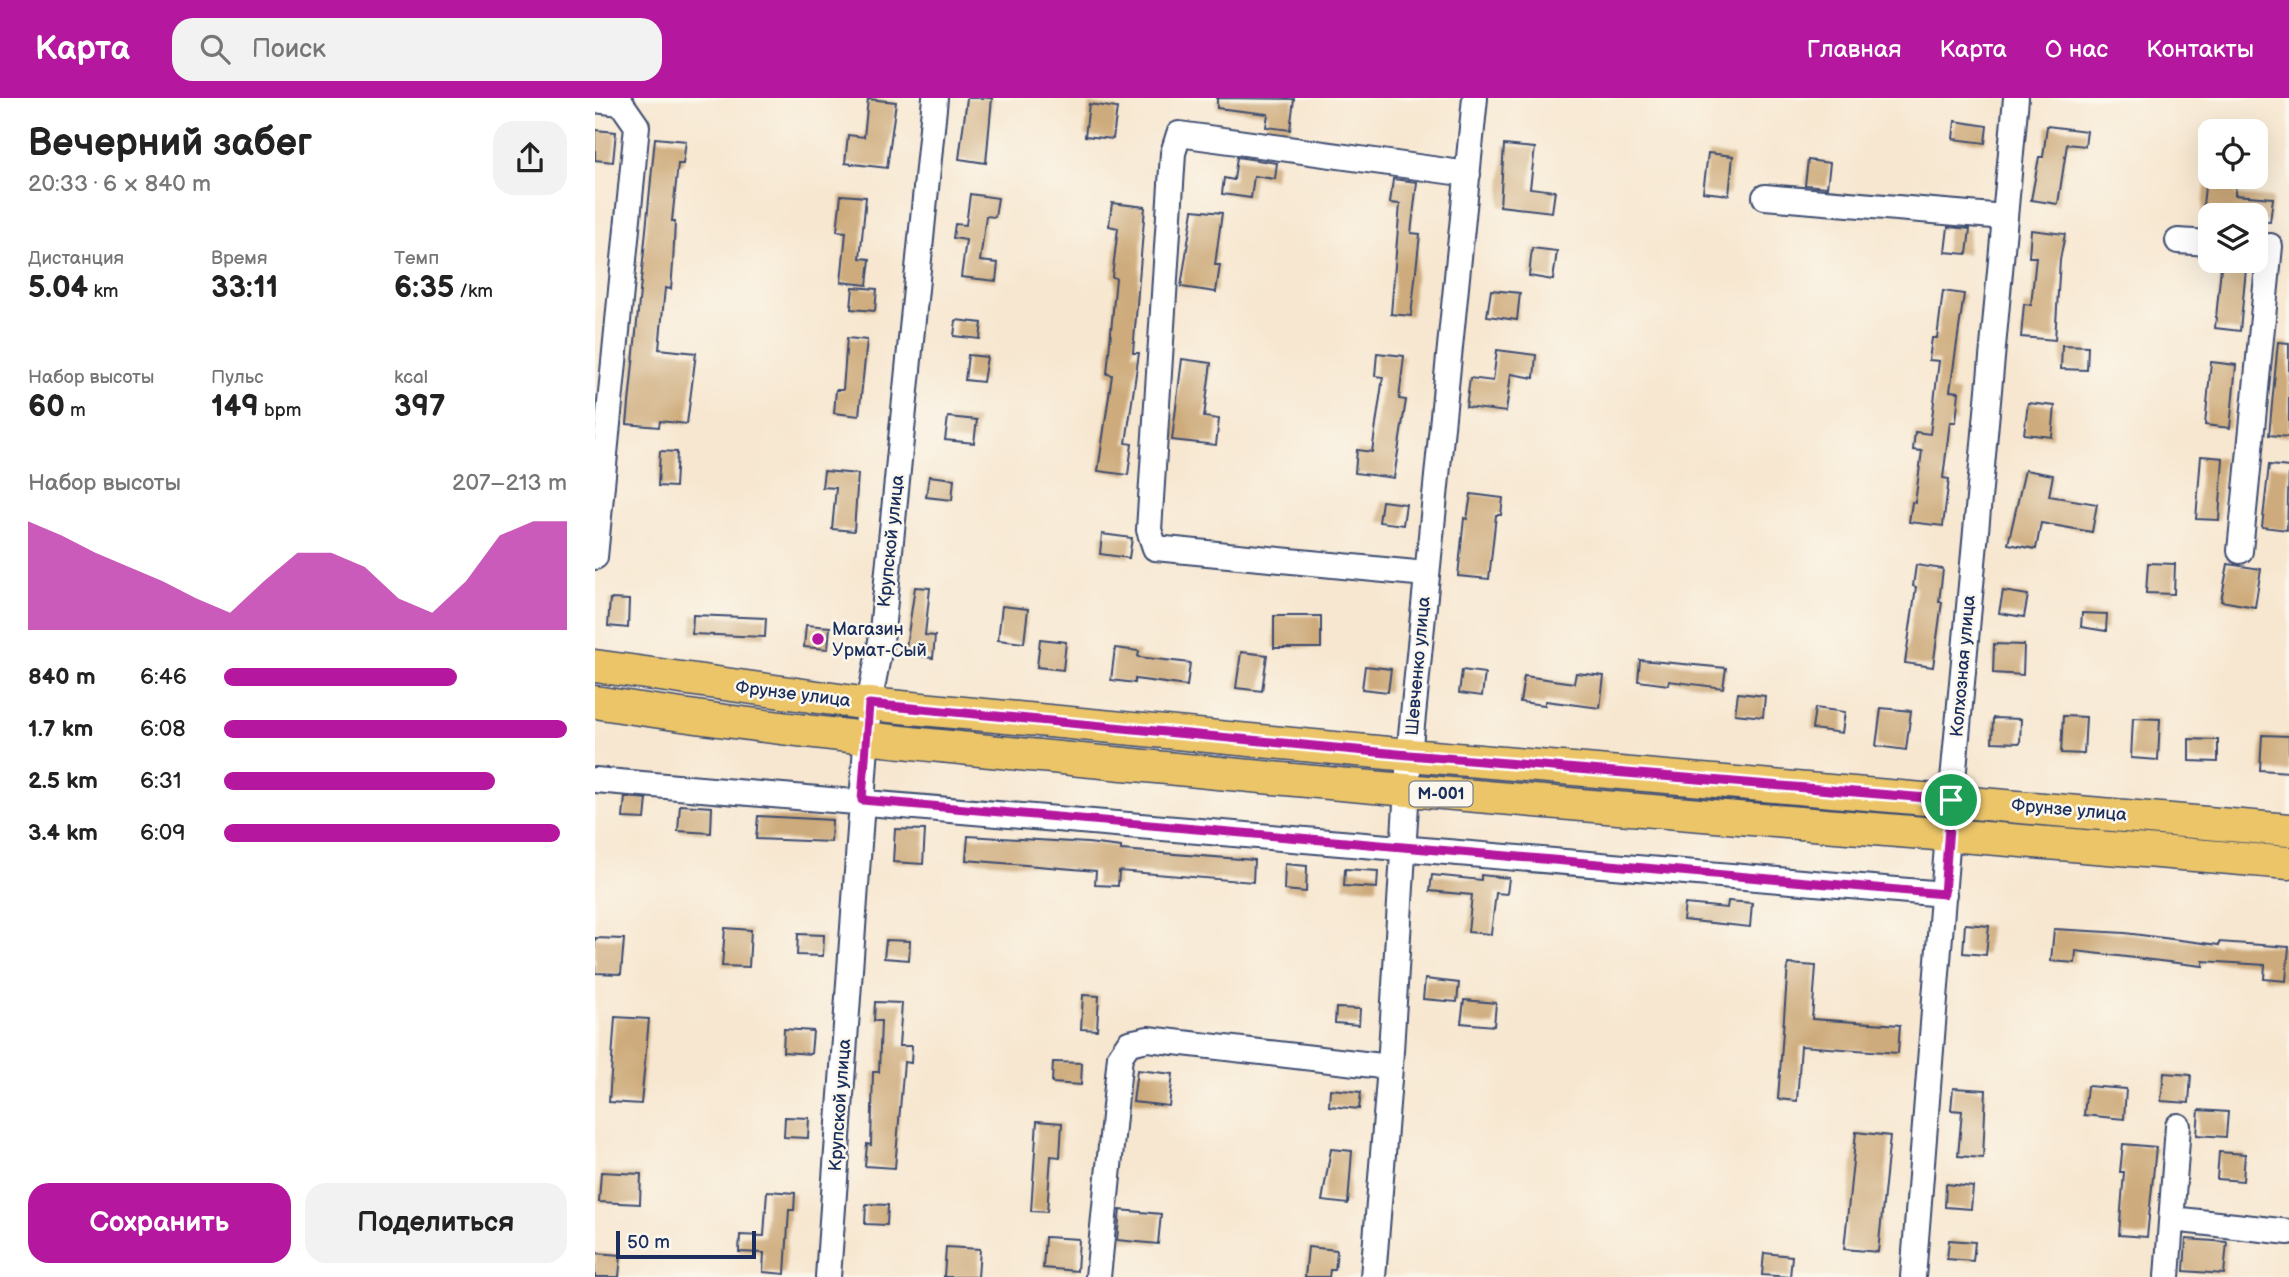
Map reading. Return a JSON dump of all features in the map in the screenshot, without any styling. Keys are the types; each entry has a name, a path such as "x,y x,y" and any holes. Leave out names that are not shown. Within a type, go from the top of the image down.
{"main road":[{"name":"Фрунзе улица","path":"595,666 869,704 1409,755 2289,830"},
{"name":"Фрунзе улица","path":"595,702 725,723 866,740 1407,791 2289,863"}],"street":[{"name":"Крупской улица","path":"828,1277 869,704 881,642 935,98"},
{"name":"Шевченко улица","path":"1373,1277 1390,1067 1409,755 1475,98"},
{"name":"Колхозная улица","path":"1913,1277 1948,834 2015,98"},
{"path":"595,100 621,103 637,126 595,557"},
{"path":"1426,574 1155,548 1149,530 1173,153 1179,134 1468,174"},
{"path":"1765,197 2005,217"},
{"path":"2178,241 2198,242"},
{"path":"2240,551 2272,246"},
{"path":"595,780 862,800 1944,894"},
{"path":"1098,1277 1120,1056 1129,1043 1148,1038 1390,1067"},
{"path":"2167,1277 2178,1126"},
{"path":"2172,1219 2289,1232"}],"building":[{"path":"967,98 992,98 986,163 959,159"},
{"path":"1217,98 1294,99 1290,130 1266,127 1268,114 1217,108"},
{"path":"868,99 896,102 887,168 845,163 848,135 864,137"},
{"path":"1089,104 1117,108 1113,139 1085,136"},
{"path":"1955,121 1987,126 1985,143 1953,139"},
{"path":"2047,126 2087,131 2085,146 2067,144 2058,204 2031,200 2039,157 2043,157"},
{"path":"595,130 616,132 613,162 595,160"},
{"path":"655,138 686,141 683,164 678,164 672,221 675,221 671,289 665,288 659,349 696,353 687,424 660,421 659,427 627,424"},
{"path":"1504,145 1535,148 1530,188 1555,191 1552,212 1500,206"},
{"path":"1708,153 1733,156 1729,195 1703,192"},
{"path":"1237,157 1277,163 1275,179 1254,176 1251,198 1222,194 1224,178 1234,180"},
{"path":"1808,160 1830,163 1827,187 1805,185"},
{"path":"1393,179 1417,182 1411,233 1420,234 1411,316 1391,314 1400,204 1390,203"},
{"path":"2205,189 2235,189 2235,195 2273,198 2270,222 2268,203 2203,203"},
{"path":"970,194 998,198 995,217 986,216 980,261 998,263 996,281 961,277 966,240 953,238 955,224 966,225"},
{"path":"841,195 866,197 860,258 870,259 867,285 841,282 846,232 837,231"},
{"path":"1112,203 1145,207 1133,353 1139,353 1126,443 1132,444 1128,475 1098,471 1112,375 1107,374 1116,278 1112,277 1118,228 1109,226"},
{"path":"1193,210 1222,213 1215,265 1220,265 1216,292 1181,287"},
{"path":"1948,227 1970,229 1967,254 1945,252"},
{"path":"2031,230 2065,234 2060,260 2055,340 2021,337 2024,304 2031,305 2036,257 2029,257"},
{"path":"1532,248 1557,251 1553,280 1529,276"},
{"path":"2220,273 2246,273 2240,331 2215,328"},
{"path":"853,287 877,289 875,311 851,309"},
{"path":"1491,290 1520,293 1517,320 1487,316"},
{"path":"1943,291 1964,294 1950,391 1959,392 1956,422 1950,422 1943,478 1949,479 1943,526 1909,522 1912,502 1915,503 1922,451 1913,450 1915,432 1930,434 1939,361 1929,360 1932,338 1937,338"},
{"path":"956,320 982,323 980,339 954,336"},
{"path":"847,338 867,340 859,416 834,413 836,390 843,390"},
{"path":"2278,342 2289,343 2289,437 2269,435"},
{"path":"2062,345 2088,346 2087,370 2061,369"},
{"path":"1497,350 1536,355 1534,378 1511,374 1506,412 1466,407 1470,378 1493,381"},
{"path":"1377,353 1404,356 1399,399 1406,400 1394,478 1355,473 1357,450 1372,452 1383,377 1375,376"},
{"path":"968,355 987,357 983,382 965,380"},
{"path":"1182,359 1211,363 1204,417 1219,419 1216,445 1172,440"},
{"path":"2211,362 2236,365 2230,428 2205,425"},
{"path":"2028,403 2055,406 2052,437 2024,434"},
{"path":"948,417 977,420 974,443 945,440"},
{"path":"660,451 677,452 675,487 658,486"},
{"path":"2201,456 2223,458 2219,520 2196,519"},
{"path":"2269,465 2289,467 2287,530 2262,527"},
{"path":"2025,470 2053,475 2049,496 2097,504 2092,532 2041,523 2036,549 2008,544"},
{"path":"824,471 858,474 854,531 832,529 836,488 822,487"},
{"path":"929,476 954,479 952,500 926,497"},
{"path":"1471,494 1503,498 1501,515 1496,515 1489,579 1458,576 1464,518 1467,519"},
{"path":"1382,501 1406,504 1403,525 1379,522"},
{"path":"1102,534 1132,538 1129,558 1100,554"},
{"path":"2148,563 2175,564 2174,594 2146,593"},
{"path":"2228,564 2261,569 2255,607 2221,601"},
{"path":"1916,565 1943,569 1939,602 1942,602 1933,667 1905,663 1916,587 1913,586"},
{"path":"915,587 930,588 925,635 935,636 933,658 905,654"},
{"path":"2003,591 2028,595 2024,617 1999,613"},
{"path":"610,599 629,600 628,628 608,626"},
{"path":"1002,606 1028,609 1024,643 998,640"},
{"path":"2082,613 2107,614 2106,631 2081,627"},
{"path":"693,615 766,618 765,637 692,634"},
{"path":"1274,616 1321,616 1321,648 1274,648"},
{"path":"806,625 830,627 828,649 804,647"},
{"path":"1040,639 1066,642 1063,670 1037,667"},
{"path":"1994,644 2024,645 2023,675 1993,673"},
{"path":"1115,648 1139,651 1138,657 1190,663 1187,686 1135,679 1135,683 1111,680"},
{"path":"1241,652 1267,655 1262,691 1236,688"},
{"path":"1640,660 1726,668 1723,688 1669,681 1668,685 1638,681"},
{"path":"1365,666 1391,669 1388,692 1362,689"},
{"path":"1462,670 1485,673 1482,696 1459,693"},
{"path":"1576,673 1604,676 1600,708 1545,701 1545,705 1520,702 1524,676 1574,683"},
{"path":"1738,693 1765,696 1763,717 1735,714"},
{"path":"1815,708 1845,712 1842,733 1812,729"},
{"path":"1881,708 1911,711 1906,750 1876,746"},
{"path":"2063,716 2086,717 2084,754 2061,753"},
{"path":"1993,718 2021,719 2020,743 1992,742"},
{"path":"2133,718 2160,719 2158,760 2131,758"},
{"path":"2262,735 2289,736 2289,772 2260,770"},
{"path":"2189,739 2218,740 2218,762 2189,761"},
{"path":"625,797 647,799 645,819 623,818"},
{"path":"680,805 712,807 711,833 678,831"},
{"path":"758,816 832,820 831,842 756,839"},
{"path":"895,829 925,830 923,864 893,862"},
{"path":"968,836 1088,843 1121,847 1121,850 1254,860 1253,882 1119,871 1118,886 1095,885 1096,871 966,860"},
{"path":"1285,864 1307,866 1306,892 1284,890"},
{"path":"1345,869 1378,871 1377,888 1344,886"},
{"path":"1432,875 1481,880 1481,875 1509,878 1507,894 1496,893 1491,934 1468,932 1472,895 1430,891"},
{"path":"1728,901 1752,903 1750,927 1683,920 1685,904 1727,908"},
{"path":"1965,924 1989,926 1986,955 1963,953"},
{"path":"725,928 751,930 749,967 722,966"},
{"path":"2054,929 2125,933 2219,945 2219,942 2289,947 2286,981 2264,979 2265,965 2203,961 2203,966 2076,951 2075,963 2051,961"},
{"path":"798,934 824,935 823,956 797,955"},
{"path":"595,938 624,939 621,974 595,973"},
{"path":"886,940 910,941 909,960 884,958"},
{"path":"1788,964 1816,966 1812,1019 1900,1025 1898,1053 1801,1046 1797,1101 1778,1099"},
{"path":"1425,979 1459,983 1457,1002 1423,999"},
{"path":"1083,995 1099,996 1097,1030 1081,1029"},
{"path":"1464,1000 1496,1003 1494,1026 1461,1023"},
{"path":"875,1002 902,1003 899,1046 912,1046 911,1063 904,1062 895,1168 865,1166 867,1144 871,1145 873,1072 879,1072 881,1021 874,1021"},
{"path":"1336,1008 1360,1009 1359,1025 1335,1023"},
{"path":"615,1017 649,1019 641,1104 609,1102"},
{"path":"784,1029 813,1031 811,1054 783,1052"},
{"path":"1053,1062 1082,1063 1081,1085 1052,1083"},
{"path":"1137,1070 1173,1074 1169,1106 1133,1102"},
{"path":"2164,1073 2191,1075 2189,1103 2161,1101"},
{"path":"2087,1086 2126,1089 2124,1119 2084,1115"},
{"path":"1953,1088 1986,1090 1983,1158 1958,1156 1962,1111 1951,1110"},
{"path":"1330,1089 1361,1092 1359,1109 1329,1106"},
{"path":"2199,1110 2228,1112 2226,1137 2197,1135"},
{"path":"785,1117 809,1118 808,1138 784,1137"},
{"path":"1037,1121 1062,1123 1060,1157 1051,1156 1047,1212 1031,1211"},
{"path":"1856,1132 1890,1136 1878,1252 1844,1249"},
{"path":"2123,1144 2156,1147 2147,1237 2119,1235 2124,1172 2120,1172"},
{"path":"1331,1149 1352,1151 1348,1204 1322,1201"},
{"path":"2219,1152 2245,1154 2243,1181 2217,1179"},
{"path":"601,1172 641,1174 640,1204 599,1202"},
{"path":"1946,1184 1973,1187 1971,1209 1945,1207"},
{"path":"767,1191 795,1193 794,1210 789,1210 785,1274 763,1272 764,1253 739,1252 740,1235 764,1236"},
{"path":"866,1204 888,1205 887,1225 865,1224"},
{"path":"1120,1210 1161,1214 1158,1244 1117,1240"},
{"path":"1045,1237 1079,1239 1077,1271 1043,1268"},
{"path":"2186,1239 2227,1242 2224,1274 2184,1271"},
{"path":"1949,1240 1975,1242 1973,1261 1947,1259"},
{"path":"946,1247 980,1249 978,1277 944,1277"},
{"path":"1308,1247 1337,1250 1335,1270 1330,1270 1329,1277 1305,1277"},
{"path":"595,1253 621,1255 619,1277 595,1277"},
{"path":"1764,1253 1792,1256 1790,1277 1762,1275"}],"place":[{"name":"Магазин Урмат-Сый","path":"818,639"}],"route":[{"path":"869,704 1409,755 1951,800 1944,894 862,800 869,704"}]}
